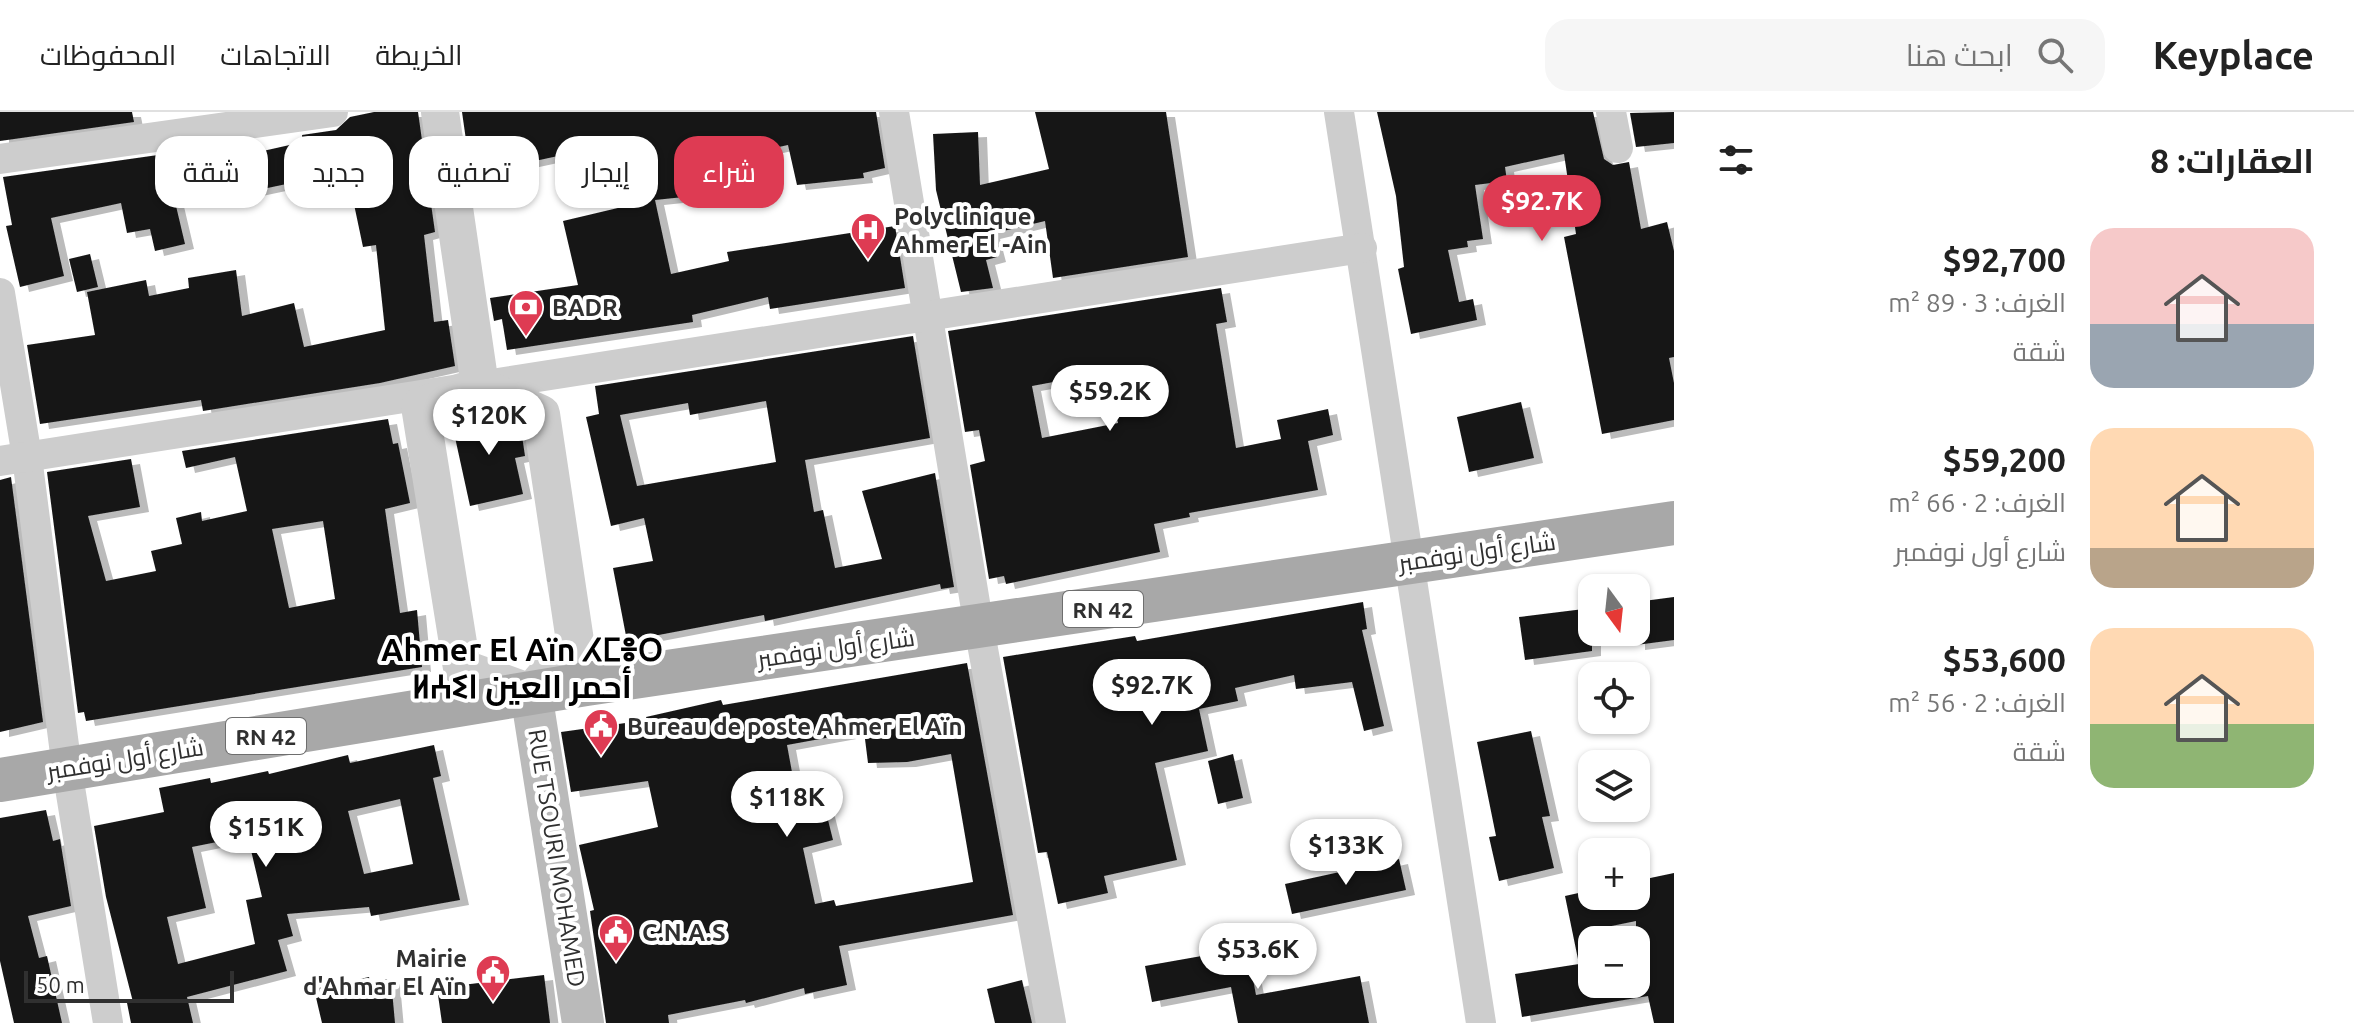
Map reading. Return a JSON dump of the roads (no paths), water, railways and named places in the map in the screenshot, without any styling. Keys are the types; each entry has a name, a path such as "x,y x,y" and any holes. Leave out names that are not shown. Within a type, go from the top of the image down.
{"main road":[{"name":"شارع أول نوفمبر","path":"0,780 531,693 1674,523"},
{"name":"RUE TSOURI MOHAMED","path":"531,693 583,1023"}],"street":[{"path":"0,159 333,112"},
{"path":"440,112 480,386"},
{"path":"894,112 979,627 1051,1023"},
{"path":"1339,112 1481,1023"},
{"path":"1611,112 1618,148"},
{"path":"13,459 1362,248"},
{"path":"0,293 13,459 108,1023"},
{"path":"480,386 541,414 575,641 531,693 462,668 420,406 480,386"}],"place":[{"name":"Polyclinique Ahmer El -Ain","path":"868,261"},
{"name":"BADR","path":"526,338"},
{"name":"Bureau de poste Ahmer El Aïn","path":"601,757"},
{"name":"C.N.A.S","path":"616,963"},
{"name":"Mairie d'Ahmar El Aïn","path":"493,1003"}],"district":[{"name":"Ahmer El Aïn ⵃⵎⴻⵔ ⵍⵄⵉⵏ أحمر العين","path":"522,668"}]}
